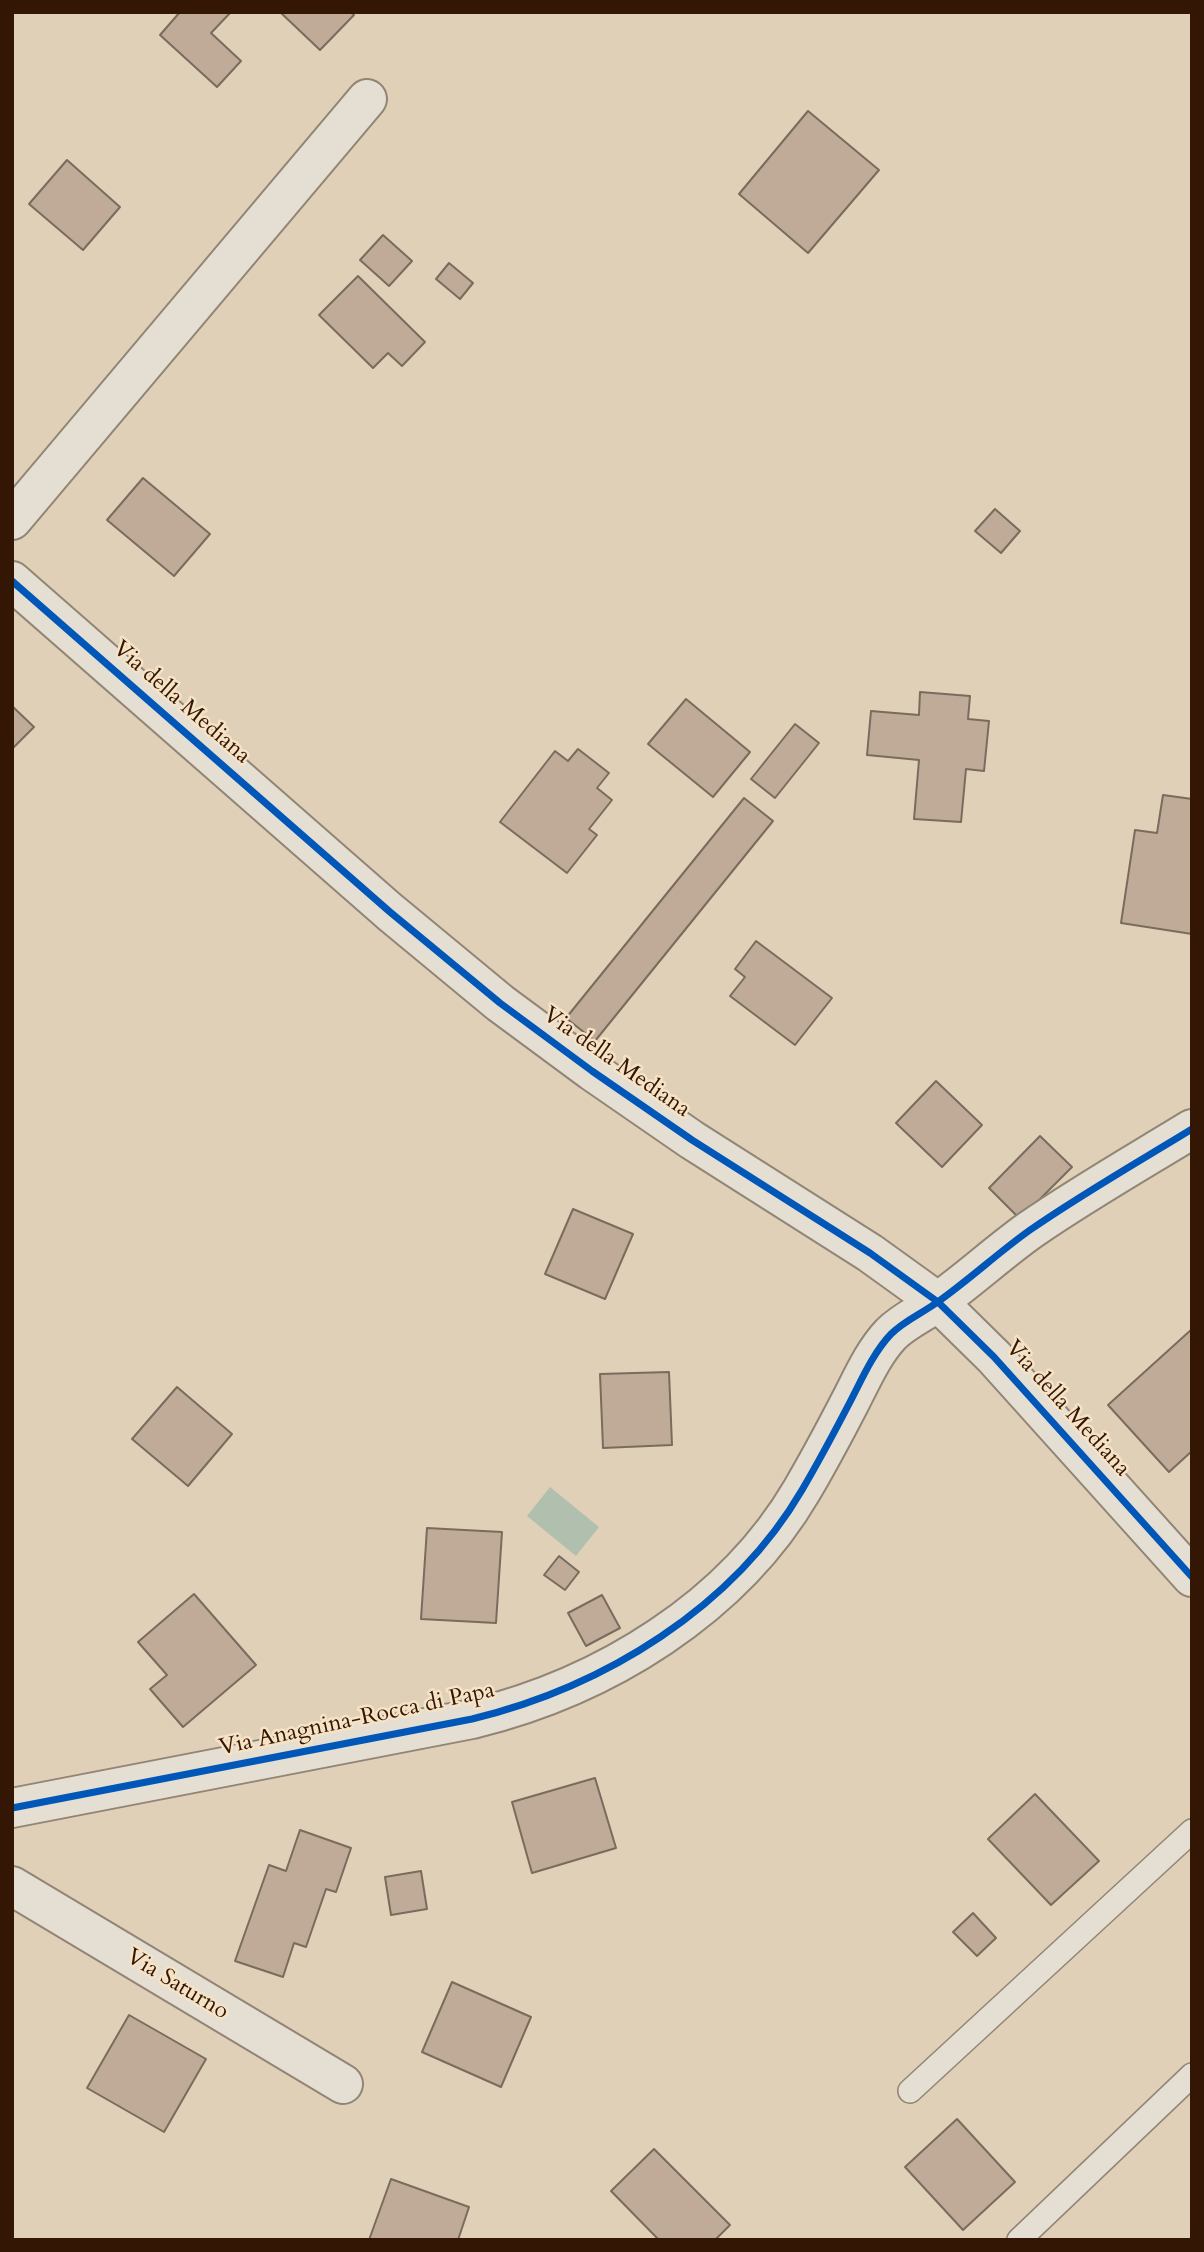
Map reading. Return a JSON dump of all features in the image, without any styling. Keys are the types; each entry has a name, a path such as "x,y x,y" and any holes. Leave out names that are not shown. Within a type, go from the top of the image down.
{"street":[{"path":"12,520 367,99"},
{"name":"Via della Mediana","path":"12,581 390,912 500,1003 692,1140 870,1254 938,1302 994,1357 1192,1577"},
{"name":"Via Anagnina-Rocca di Papa","path":"12,1808 472,1719 536,1700 608,1667 687,1618 719,1593 750,1561 800,1494 883,1344 902,1324 938,1302 1032,1229 1078,1198 1192,1129"},
{"name":"Via Saturno","path":"12,1886 343,2084"}],"lane":[{"path":"910,2091 1192,1831"},
{"path":"1019,2240 1192,2075"}],"shaded area":[{"path":"550,1487 599,1527 576,1556 527,1516"}],"building":[{"path":"180,12 231,12 211,33 241,61 217,87 160,35"},
{"path":"280,12 350,12 354,15 320,50"},
{"path":"808,111 879,170 808,253 739,194"},
{"path":"67,160 120,207 83,250 29,204"},
{"path":"383,235 412,261 389,286 360,260"},
{"path":"449,263 473,283 460,299 436,279"},
{"path":"358,276 425,342 402,366 388,353 373,368 319,315"},
{"path":"143,478 210,534 174,576 107,520"},
{"path":"995,509 1020,531 1001,553 975,531"},
{"path":"920,692 970,696 968,719 989,721 984,771 966,769 961,822 914,819 919,760 867,755 871,711 919,715"},
{"path":"686,699 750,752 713,797 648,744"},
{"path":"12,706 34,727 12,749"},
{"path":"795,724 819,743 775,798 751,779"},
{"path":"578,749 609,773 597,788 612,800 589,829 597,835 567,873 500,822 555,751 568,761"},
{"path":"1163,795 1192,799 1192,934 1121,923 1135,830 1157,833"},
{"path":"744,798 773,821 595,1041 566,1018"},
{"path":"756,941 832,998 795,1045 730,996 745,977 735,969"},
{"path":"936,1081 982,1125 942,1167 896,1123"},
{"path":"1040,1136 1072,1167 1020,1219 989,1188"},
{"path":"573,1209 633,1234 605,1299 545,1274"},
{"path":"1192,1329 1192,1451 1169,1472 1108,1405"},
{"path":"669,1372 672,1445 603,1448 600,1374"},
{"path":"177,1387 232,1434 188,1486 132,1439"},
{"path":"427,1528 502,1532 496,1623 421,1619"},
{"path":"559,1556 579,1572 565,1590 544,1575"},
{"path":"194,1594 256,1665 183,1727 150,1689 167,1675 138,1642"},
{"path":"602,1595 620,1628 586,1646 568,1613"},
{"path":"595,1778 616,1848 532,1873 512,1802"},
{"path":"1035,1794 1099,1861 1051,1905 988,1839"},
{"path":"300,1830 351,1848 336,1892 326,1889 306,1947 294,1943 283,1977 235,1961 269,1865 286,1871"},
{"path":"421,1871 427,1909 391,1915 385,1877"},
{"path":"973,1913 996,1938 977,1956 953,1932"},
{"path":"452,1982 531,2017 501,2087 422,2052"},
{"path":"129,2015 206,2059 164,2132 87,2088"},
{"path":"957,2119 1015,2182 963,2230 905,2167"},
{"path":"654,2149 730,2225 715,2240 659,2240 611,2191"},
{"path":"391,2179 469,2207 458,2240 369,2240"}],"cycle path":[{"path":"12,581 390,912 500,1003 692,1140 870,1253 938,1302 994,1357 1192,1577"},
{"path":"12,1808 472,1719 521,1705 616,1664 661,1637 702,1606 740,1571 773,1532 802,1490 873,1358 891,1334 951,1293 1030,1230 1192,1129"}]}
